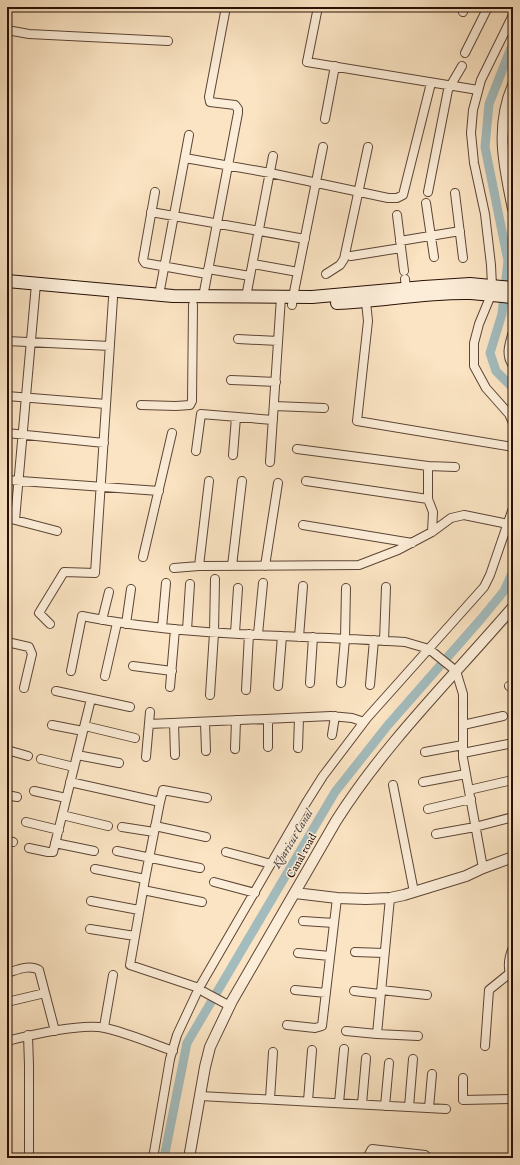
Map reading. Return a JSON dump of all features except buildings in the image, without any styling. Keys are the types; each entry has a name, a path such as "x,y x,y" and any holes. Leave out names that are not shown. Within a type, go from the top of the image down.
{"main road":[{"path":"7,289 35,287 159,295 246,297 287,301 405,279 470,284 492,289 513,297"},
{"path":"7,281 35,287 113,298 193,305 287,301 366,302 425,295 469,293 492,289 513,288"}],"street":[{"path":"203,297 238,109 235,105 210,102 209,97 226,7"},
{"path":"318,7 307,62 478,90"},
{"path":"465,53 488,7"},
{"path":"513,15 481,80 473,110 471,133 474,163 485,214 491,265 492,289 479,324 474,343 474,366 486,388 509,414 513,423"},
{"path":"7,30 29,34 168,41"},
{"path":"325,120 335,66"},
{"path":"428,192 448,90 462,66"},
{"path":"185,158 270,173 388,198 397,198 403,195 431,83"},
{"path":"513,85 509,113 502,131 503,156 513,209"},
{"path":"159,295 189,135"},
{"path":"270,462 278,341 287,301 298,272 323,147"},
{"path":"326,274 343,263 368,147"},
{"path":"246,297 274,156"},
{"path":"155,192 143,260 145,263 164,267 250,276"},
{"path":"455,193 463,258"},
{"path":"426,203 434,257"},
{"path":"151,212 305,239"},
{"path":"397,215 405,279"},
{"path":"351,256 401,245 430,236 460,231"},
{"path":"252,264 298,272"},
{"path":"35,287 15,520 57,531"},
{"path":"50,624 39,613 64,572 95,573 113,298"},
{"path":"366,302 368,321 358,420 513,447"},
{"path":"141,405 190,405 192,401 193,305"},
{"path":"513,335 509,348 509,357 513,364"},
{"path":"238,338 278,341"},
{"path":"7,341 110,346"},
{"path":"231,380 276,382"},
{"path":"7,396 106,404"},
{"path":"274,406 324,408"},
{"path":"196,451 201,414 273,420"},
{"path":"233,455 236,417"},
{"path":"7,433 104,443"},
{"path":"143,557 172,433"},
{"path":"297,449 428,466 455,467"},
{"path":"428,466 428,499 434,512 432,532"},
{"path":"7,480 158,491"},
{"path":"199,566 209,481"},
{"path":"232,566 242,481"},
{"path":"306,481 428,499"},
{"path":"265,566 278,483"},
{"path":"153,1158 172,1051 177,1035 201,990 271,864 323,776 364,722 484,587 490,575 513,508"},
{"path":"174,568 199,566 359,565 412,543 432,532 452,518 464,515 508,524"},
{"path":"303,525 412,543"},
{"path":"210,695 214,632 215,579"},
{"path":"162,628 166,582"},
{"path":"258,634 263,583"},
{"path":"187,630 190,584"},
{"path":"299,637 303,586"},
{"path":"384,641 386,587"},
{"path":"235,633 238,588"},
{"path":"341,683 345,639 346,588"},
{"path":"105,676 131,589"},
{"path":"102,620 109,592"},
{"name":"Canal road","path":"189,1158 205,1067 210,1047 227,1005 296,893 336,821 352,796 394,740 454,670 513,607"},
{"path":"71,671 82,616 162,628 405,642 429,649 454,670 463,694 463,749 470,799 483,868"},
{"path":"170,687 175,629"},
{"path":"246,690 249,634"},
{"path":"278,686 282,636"},
{"path":"310,683 313,637"},
{"path":"370,685 374,640"},
{"path":"7,642 29,647 32,654 24,688"},
{"path":"133,666 172,671"},
{"path":"56,691 130,707"},
{"path":"29,848 53,852 91,699"},
{"path":"146,757 150,712"},
{"path":"149,724 335,716 352,718 364,722"},
{"path":"332,736 335,716"},
{"path":"464,725 503,716"},
{"path":"298,748 299,718"},
{"path":"268,719 268,747"},
{"path":"235,749 236,720"},
{"path":"205,722 206,751"},
{"path":"174,723 175,755"},
{"path":"52,725 84,728 135,738"},
{"path":"425,752 513,743"},
{"path":"7,750 28,756"},
{"path":"77,755 119,763"},
{"path":"41,759 74,767"},
{"path":"423,782 466,774"},
{"path":"469,790 508,781"},
{"path":"70,782 160,802"},
{"path":"393,785 414,892"},
{"path":"34,790 66,798"},
{"path":"207,798 163,790 144,879 130,965 201,990 227,1005"},
{"path":"7,794 17,797"},
{"path":"428,809 470,799"},
{"path":"62,815 108,826"},
{"path":"436,834 476,827 513,817"},
{"path":"26,822 59,830"},
{"path":"122,827 155,829 206,837"},
{"path":"56,843 94,851"},
{"path":"117,851 200,868"},
{"path":"226,852 271,864"},
{"path":"296,893 337,898 390,898 466,876 513,857"},
{"path":"95,869 144,879"},
{"path":"214,882 255,893"},
{"path":"143,890 202,902"},
{"path":"287,1025 315,1028 322,1026 337,898"},
{"path":"377,1034 390,898"},
{"path":"92,901 139,910"},
{"path":"303,921 334,923"},
{"path":"90,928 135,936"},
{"path":"485,1046 489,990 512,975 510,961 513,950"},
{"path":"355,952 384,953"},
{"path":"298,953 330,956"},
{"path":"7,973 27,967 35,967 39,970 54,1031"},
{"path":"104,1027 113,975"},
{"path":"295,990 326,993"},
{"path":"354,990 427,995"},
{"path":"7,1002 45,993"},
{"path":"7,1041 28,1035 54,1031 84,1027 104,1027 172,1051"},
{"path":"346,1031 418,1036"},
{"path":"28,1035 29,1158"},
{"path":"339,1103 344,1049"},
{"path":"308,1101 312,1050"},
{"path":"270,1099 273,1052"},
{"path":"362,1104 366,1058"},
{"path":"409,1107 413,1059"},
{"path":"385,1106 389,1063"},
{"path":"429,1108 432,1074"},
{"path":"463,1078 463,1100 513,1100"},
{"path":"200,1096 446,1109"},
{"path":"367,1158 372,1150 425,1155 429,1158"}],"waterway":[{"name":"Kharicut Canal","path":"513,43 489,104 485,147 508,261 502,314 490,353 496,371 513,388"},
{"name":"Kharicut Canal","path":"164,1158 187,1043 335,792 388,725 504,591 513,571"}]}
